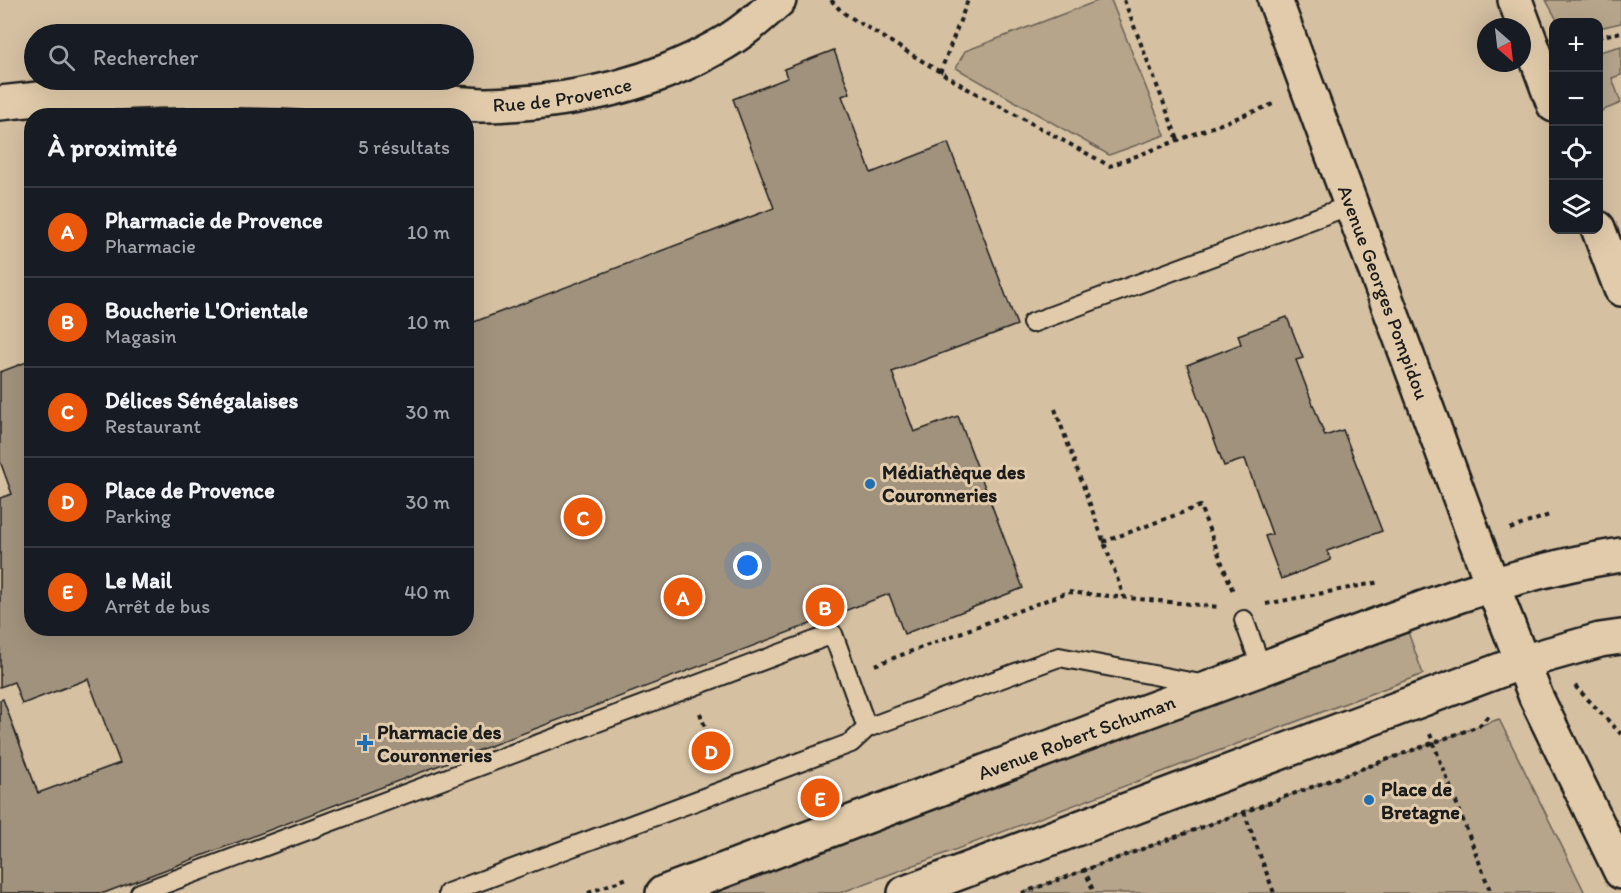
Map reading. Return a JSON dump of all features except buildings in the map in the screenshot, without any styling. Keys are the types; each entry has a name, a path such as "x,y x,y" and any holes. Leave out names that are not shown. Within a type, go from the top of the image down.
{"street":[{"name":"Rue de Provence","path":"0,103 59,96 236,91 485,105 567,99 630,84 718,47 756,20 778,0"},
{"name":"Avenue Georges Pompidou","path":"1275,0 1492,584 1530,664 1536,697 1621,872"},
{"path":"1515,0 1549,92"},
{"path":"1601,234 1621,289"},
{"name":"Avenue Robert Schuman","path":"663,893 1213,686 1492,584 1574,562 1621,555"},
{"path":"1530,664 1621,618"},
{"path":"905,893 1530,664 1600,640 1621,637"}],"lane":[{"path":"1032,323 1352,205"},
{"path":"1241,614 1262,669"},
{"path":"140,893 833,634 867,728"},
{"path":"448,893 851,743 867,728 1059,657 1213,686"}],"path":[{"path":"831,0 842,12 940,73 1110,166 1309,91"},
{"path":"940,73 968,0"},
{"path":"1124,0 1178,140"},
{"path":"1603,36 1621,32"},
{"path":"1055,409 1124,597"},
{"path":"1103,542 1200,506 1241,614"},
{"path":"1477,542 1552,514"},
{"path":"848,675 1068,592 1124,597 1241,614 1384,581"},
{"path":"1022,893 1479,726 1530,664"},
{"path":"1575,686 1621,734"},
{"path":"690,687 727,789"},
{"path":"1429,734 1491,893"},
{"path":"1241,803 1274,893"},
{"path":"1082,861 1094,893"}],"shaded area":[{"path":"1100,0 1111,0 1165,135 1109,155 956,68 965,51"},
{"path":"1546,0 1621,0 1621,23 1603,27 1603,18 1556,18"},
{"path":"1621,46 1621,75 1612,78 1621,103 1603,110 1603,72 1603,51"},
{"path":"1408,632 1423,674 840,893 711,893"},
{"path":"1499,719 1585,893 1022,893 1479,726"}],"place":[{"name":"Médiathèque des Couronneries","path":"870,484"},
{"name":"Délices Sénégalaises","path":"583,517"},
{"name":"Pharmacie de Provence","path":"683,597"},
{"name":"Boucherie L'Orientale","path":"825,607"},
{"name":"Pharmacie des Couronneries","path":"365,743"},
{"name":"Place de Provence","path":"711,751"},
{"name":"Le Mail","path":"820,798"},
{"name":"Place de Bretagne","path":"1369,800"}]}
